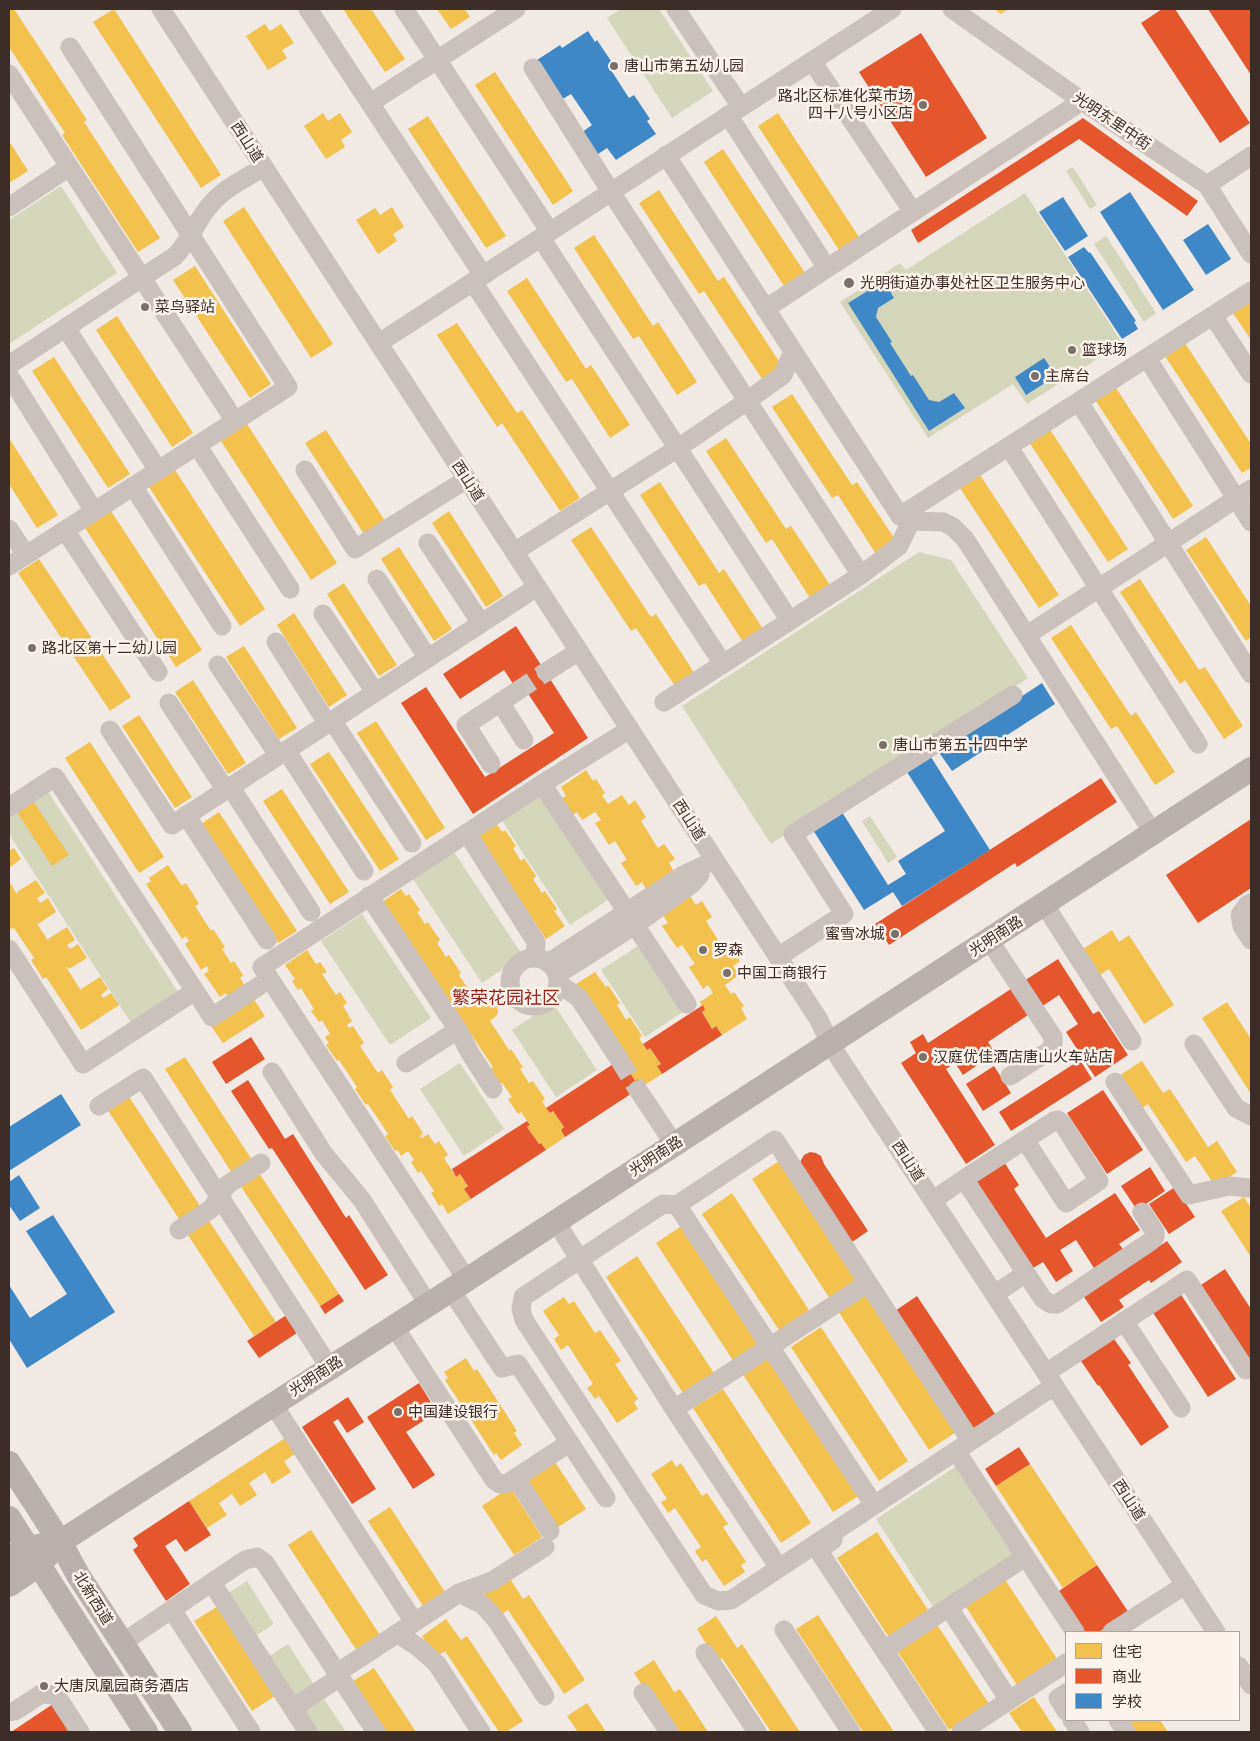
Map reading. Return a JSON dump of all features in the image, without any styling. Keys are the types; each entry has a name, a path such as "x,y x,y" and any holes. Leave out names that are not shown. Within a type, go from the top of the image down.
{"main road":[{"name":"光明南路","path":"9,1585 25,1558 60,1542 459,1285 1251,769"},
{"name":"北新西道","path":"9,1463 60,1542 78,1575 180,1732"},
{"name":"北新西道","path":"9,1518 25,1558 146,1732"}],"street":[{"name":"西山道","path":"161,9 819,1020 830,1044 1215,1631"},
{"path":"308,9 370,103 610,491 723,664"},
{"path":"404,9 678,448 790,621"},
{"path":"370,103 513,9"},
{"path":"676,9 827,268"},
{"path":"379,343 892,9"},
{"name":"光明东里中街","path":"952,9 1082,101 1207,185 1251,254"},
{"path":"9,566 288,387 70,48"},
{"path":"812,60 913,212"},
{"path":"532,68 861,575"},
{"path":"9,74 235,421"},
{"path":"766,309 1082,101"},
{"path":"666,156 793,351 906,518 943,522 953,527 965,539 1153,833"},
{"path":"1207,185 1251,156"},
{"path":"9,207 69,167"},
{"path":"9,365 175,256 185,246 209,206 220,195 264,167"},
{"path":"664,702 861,575 899,546 906,518 1009,447 1251,291"},
{"path":"1213,316 1251,374"},
{"path":"66,328 158,470"},
{"path":"514,552 678,448 747,401 783,374 793,351"},
{"path":"1147,358 1244,494 1251,522"},
{"path":"9,375 94,511"},
{"path":"1079,402 1251,674"},
{"path":"197,445 290,589"},
{"path":"1009,447 1198,744"},
{"path":"305,470 354,549 467,479"},
{"path":"133,486 222,626"},
{"path":"1026,635 1244,494"},
{"path":"9,529 26,555"},
{"path":"65,530 158,672"},
{"path":"428,542 481,623"},
{"path":"377,579 427,658"},
{"path":"110,730 172,825 537,587"},
{"path":"323,614 375,692"},
{"path":"276,642 412,843"},
{"path":"546,672 579,651"},
{"path":"218,665 282,752 364,871"},
{"path":"491,764 466,724 516,692"},
{"path":"778,957 844,914 793,834 1013,695"},
{"path":"500,702 524,740"},
{"path":"169,703 311,912"},
{"path":"606,1498 518,1364 502,1368 459,1285 262,967 542,784 630,729"},
{"path":"18,804 55,776 212,1016 259,986"},
{"path":"542,784 687,1004"},
{"path":"186,815 267,940"},
{"path":"467,833 536,942 550,970 579,998 619,1059"},
{"path":"550,970 631,918 685,874 715,860"},
{"path":"369,896 458,1030 470,1054 493,1089"},
{"path":"1251,903 1240,915 1242,926 1251,940"},
{"path":"1044,904 1132,1041"},
{"path":"989,940 1053,1037 1054,1045 1049,1050 1010,1076"},
{"path":"9,950 83,1064 195,991"},
{"path":"406,1064 458,1030"},
{"path":"1194,1044 1236,1108 1251,1116"},
{"path":"272,1072 324,1154 362,1200 428,1304"},
{"path":"99,1106 143,1078 330,1368"},
{"path":"1115,1082 1189,1195 1229,1186 1251,1188"},
{"path":"638,1090 674,1144"},
{"path":"972,1441 775,1140 676,1205 663,1204 523,1297 521,1309 524,1320 704,1595 718,1601 731,1600 972,1441 1053,1384"},
{"path":"933,1200 1025,1140"},
{"path":"179,1230 211,1209 227,1185 261,1163"},
{"path":"964,1179 1043,1298 1051,1304 1057,1304 1155,1237 1155,1232 1142,1212"},
{"path":"676,1205 874,1505"},
{"path":"556,1222 674,1409 778,1568"},
{"path":"995,1294 1026,1273"},
{"path":"938,1732 818,1550 960,1457 1053,1384 1124,1322 1187,1280 1246,1370"},
{"path":"674,1409 868,1283"},
{"path":"1124,1322 1181,1408"},
{"path":"394,1326 494,1480 500,1484 508,1483 570,1443"},
{"path":"273,1404 414,1622"},
{"path":"960,1457 1073,1631"},
{"path":"293,1708 397,1633 459,1593 492,1581 548,1539 516,1478"},
{"path":"122,1643 245,1560 257,1557 265,1563 376,1732"},
{"path":"884,1650 1025,1557"},
{"path":"212,1583 308,1732"},
{"path":"1114,1631 1185,1584"},
{"path":"459,1593 483,1605 497,1621 546,1696"},
{"path":"949,1608 1009,1700"},
{"path":"172,1610 251,1732"},
{"path":"784,1630 851,1732"},
{"path":"397,1633 418,1647 437,1664 481,1732"},
{"path":"705,1652 757,1732"},
{"path":"961,1732 1065,1664"},
{"path":"1240,1668 1251,1685"},
{"path":"644,1693 669,1732"},
{"path":"9,1712 15,1712 41,1694 56,1696 80,1732"},
{"path":"1065,1694 1058,1698 1065,1708"},
{"path":"1073,1721 1080,1732"},
{"path":"1119,1721 1126,1732"}],"green space":[{"path":"621,9 659,9 713,91 672,118 607,18"},
{"path":"1073,167 1097,205 1090,209 1066,171"},
{"path":"61,186 117,273 9,344 9,220"},
{"path":"1025,193 1122,343 1027,404 1013,384 928,438 840,302 900,263 906,270"},
{"path":"1106,236 1156,313 1144,322 1094,244"},
{"path":"919,552 951,560 1028,678 771,844 682,706"},
{"path":"47,790 178,992 131,1023 9,834 9,814"},
{"path":"543,794 611,898 570,925 502,821"},
{"path":"870,816 897,857 888,863 862,821"},
{"path":"454,852 523,956 482,983 413,879"},
{"path":"362,914 431,1018 390,1045 321,941"},
{"path":"641,944 686,1010 645,1037 601,970"},
{"path":"553,1003 597,1070 556,1097 512,1030"},
{"path":"460,1063 504,1129 464,1156 420,1089"},
{"path":"958,1465 1018,1555 935,1610 876,1519"},
{"path":"247,1581 274,1624 252,1638 224,1596"},
{"path":"288,1644 315,1686 293,1700 266,1658"},
{"path":"324,1699 346,1732 314,1732 302,1713"}],"building: 住宅":[{"path":"9,9 14,9 87,120 84,122 160,238 138,252 62,135 65,133 9,47"},
{"path":"114,9 221,175 201,188 93,22"},
{"path":"343,9 371,9 405,59 385,72"},
{"path":"437,9 465,9 470,17 451,29"},
{"path":"994,9 1008,9 1001,14"},
{"path":"265,24 270,31 281,24 294,43 282,50 287,58 268,70 246,36"},
{"path":"495,72 573,191 553,205 475,85"},
{"path":"323,113 328,121 340,113 352,132 341,140 345,147 326,159 304,126"},
{"path":"778,113 859,237 839,250 758,126"},
{"path":"428,116 506,236 486,248 408,129"},
{"path":"9,141 28,171 9,183"},
{"path":"723,149 805,273 784,286 704,162"},
{"path":"659,190 718,281 724,277 782,366 762,379 704,291 699,294 639,203"},
{"path":"244,207 333,344 311,358 223,221"},
{"path":"392,207 404,227 393,234 397,241 378,254 356,220 375,208 380,215"},
{"path":"594,235 653,326 658,322 697,382 677,395 639,336 633,339 574,248"},
{"path":"195,266 271,384 250,398 173,280"},
{"path":"527,278 586,369 591,365 630,425 610,438 572,379 566,382 507,291"},
{"path":"1251,296 1251,340 1231,310"},
{"path":"117,316 193,433 172,447 96,330"},
{"path":"457,323 517,413 522,410 580,498 560,511 502,423 497,427 437,335"},
{"path":"1183,340 1251,444 1251,468 1242,473 1163,353"},
{"path":"54,357 130,474 108,488 32,371"},
{"path":"1114,385 1193,506 1173,519 1094,398"},
{"path":"792,394 852,485 857,482 896,541 876,554 838,495 832,498 772,407"},
{"path":"247,424 337,563 311,580 221,441"},
{"path":"1049,428 1128,549 1108,562 1029,442"},
{"path":"326,430 385,521 364,534 305,443"},
{"path":"9,438 58,515 37,528 9,484"},
{"path":"726,438 786,529 791,526 830,585 810,598 772,539 766,543 706,451"},
{"path":"175,470 265,609 240,626 149,487"},
{"path":"980,475 1059,595 1039,608 960,488"},
{"path":"660,482 719,573 724,569 763,629 743,642 705,583 699,586 640,495"},
{"path":"111,511 202,650 176,667 85,528"},
{"path":"449,511 503,596 486,607 432,523"},
{"path":"591,527 651,617 656,614 695,674 675,686 636,628 631,631 571,540"},
{"path":"1206,537 1251,606 1251,637 1246,641 1186,550"},
{"path":"399,547 452,629 434,641 381,559"},
{"path":"39,559 131,697 110,711 18,573"},
{"path":"1140,579 1199,670 1205,667 1243,726 1224,739 1185,680 1180,684 1120,592"},
{"path":"344,583 397,665 379,676 327,594"},
{"path":"294,613 347,695 329,707 277,625"},
{"path":"1071,625 1131,716 1136,712 1175,772 1155,785 1117,726 1111,729 1051,638"},
{"path":"244,646 297,728 279,739 226,657"},
{"path":"193,680 246,763 228,774 175,692"},
{"path":"139,715 192,797 175,808 122,726"},
{"path":"376,721 445,828 426,840 357,733"},
{"path":"90,742 164,857 139,873 65,758"},
{"path":"329,752 399,859 380,871 310,764"},
{"path":"586,770 593,781 596,779 605,793 602,795 608,804 622,795 629,805 635,800 646,817 641,821 658,848 664,844 675,859 669,863 675,873 647,891 642,882 636,886 621,863 627,860 615,841 609,845 595,823 601,820 595,812 582,820 577,812 573,815 562,798 566,796 561,787"},
{"path":"282,789 349,892 330,904 263,801"},
{"path":"33,801 69,855 52,866 17,812"},
{"path":"219,812 297,931 278,943 201,824"},
{"path":"497,824 502,832 505,830 516,846 513,848 521,861 524,858 536,876 533,879 542,893 545,891 557,909 554,911 565,926 546,939 478,837"},
{"path":"14,848 21,859 9,868 9,851"},
{"path":"168,865 182,886 186,883 199,904 195,906 211,931 213,929 225,947 222,949 231,963 234,961 243,975 240,978 245,986 228,998 226,993 220,997 204,974 209,971 207,966 201,970 185,944 189,941 186,936 182,939 146,884 151,881 149,878"},
{"path":"36,880 45,893 37,898 40,903 48,898 56,912 38,924 36,922 49,942 48,939 67,927 75,940 67,945 70,949 78,944 87,958 69,969 66,967 82,992 81,989 100,977 108,989 101,995 103,998 111,993 119,1005 81,1030 46,977 43,979 31,960 34,958 14,928 11,929 9,926 9,881 18,896 17,892"},
{"path":"401,889 406,896 409,894 420,910 417,912 425,924 428,922 440,940 437,943 446,957 449,955 461,973 459,975 478,1004 488,999 497,1006 498,1013 490,1021 523,1067 520,1069 529,1083 533,1081 545,1099 542,1101 546,1108 550,1113 553,1111 564,1127 561,1130 565,1137 546,1150 541,1143 539,1144 527,1127 530,1125 521,1112 518,1114 508,1099 512,1097 502,1083 499,1084 489,1069 493,1067 382,902"},
{"path":"690,896 696,905 702,901 712,917 706,921 723,948 729,945 740,961 733,966 739,975 725,985 731,994 734,992 744,1006 741,1008 747,1019 722,1035 716,1026 712,1029 702,1012 705,1010 700,1002 713,993 708,985 703,989 689,967 695,964 682,945 677,948 662,926 668,923 662,914"},
{"path":"1112,930 1119,942 1129,935 1174,1005 1144,1024 1109,969 1097,977 1080,951"},
{"path":"307,950 316,964 320,962 327,972 322,974 336,995 340,992 347,1003 343,1006 352,1021 347,1025 349,1028 353,1026 364,1043 360,1046 378,1073 382,1070 393,1087 390,1090 409,1119 412,1116 423,1133 420,1136 422,1138 428,1134 435,1144 439,1141 448,1155 444,1158 456,1177 460,1174 468,1186 464,1189 471,1199 448,1214 442,1204 439,1206 431,1193 434,1191 421,1171 418,1173 411,1162 414,1160 408,1151 401,1156 398,1150 395,1151 385,1136 388,1134 368,1104 366,1105 355,1089 357,1087 339,1060 337,1061 326,1045 329,1043 325,1037 330,1034 322,1020 319,1022 311,1011 314,1009 301,988 298,990 292,981 295,979 285,965"},
{"path":"595,972 606,987 608,985 620,1003 617,1005 626,1020 630,1017 642,1036 639,1038 647,1050 650,1048 661,1064 657,1066 662,1074 643,1086 638,1079 635,1081 576,984"},
{"path":"253,998 265,1016 223,1043 211,1026"},
{"path":"1227,1002 1251,1039 1251,1094 1202,1018"},
{"path":"185,1057 252,1160 232,1173 165,1069"},
{"path":"1142,1061 1163,1093 1170,1089 1208,1147 1217,1141 1237,1172 1215,1186 1195,1156 1186,1162 1148,1104 1139,1110 1117,1077"},
{"path":"126,1092 200,1206 179,1219 105,1106"},
{"path":"779,1161 857,1281 830,1299 752,1179"},
{"path":"257,1170 339,1294 320,1306 238,1182"},
{"path":"732,1193 809,1310 779,1330 702,1214"},
{"path":"1244,1197 1251,1208 1251,1257 1221,1211"},
{"path":"207,1218 276,1322 254,1336 186,1232"},
{"path":"683,1225 761,1345 734,1362 656,1243"},
{"path":"637,1256 714,1373 683,1393 606,1277"},
{"path":"865,1293 956,1432 929,1450 838,1311"},
{"path":"564,1297 569,1304 574,1301 595,1333 600,1330 621,1361 615,1364 638,1399 634,1402 638,1409 617,1423 599,1396 595,1399 587,1388 593,1384 568,1345 561,1350 554,1339 559,1335 543,1311"},
{"path":"821,1327 908,1461 879,1481 791,1347"},
{"path":"769,1355 860,1495 833,1512 742,1373"},
{"path":"466,1358 474,1371 477,1369 517,1431 514,1433 522,1445 501,1460 496,1453 494,1455 445,1380 448,1378 444,1372"},
{"path":"723,1389 811,1523 781,1543 693,1408"},
{"path":"285,1438 295,1454 284,1461 291,1472 272,1484 265,1472 249,1483 257,1495 240,1506 232,1494 219,1503 227,1515 207,1528 189,1501"},
{"path":"553,1459 586,1509 558,1527 525,1478"},
{"path":"672,1460 676,1467 681,1463 702,1496 707,1493 728,1524 723,1527 746,1562 741,1565 745,1572 724,1586 706,1559 702,1562 695,1551 701,1547 675,1508 668,1513 661,1502 667,1499 651,1474"},
{"path":"1030,1464 1097,1565 1063,1588 996,1486"},
{"path":"510,1487 542,1537 514,1555 482,1506"},
{"path":"390,1507 445,1592 423,1606 368,1521"},
{"path":"311,1530 382,1638 359,1654 288,1545"},
{"path":"877,1532 930,1613 890,1639 837,1558"},
{"path":"509,1577 523,1599 529,1595 585,1680 564,1694 508,1610 499,1616 484,1594"},
{"path":"1004,1578 1057,1659 1017,1685 964,1604"},
{"path":"220,1605 278,1694 252,1711 194,1621"},
{"path":"818,1615 894,1732 863,1732 796,1629"},
{"path":"716,1616 737,1648 742,1644 800,1732 771,1732 722,1658 717,1661 697,1629"},
{"path":"446,1619 461,1640 467,1636 523,1721 506,1732 499,1732 445,1651 436,1657 422,1636"},
{"path":"936,1623 989,1704 949,1730 896,1649"},
{"path":"654,1660 674,1692 680,1689 708,1732 680,1732 660,1702 655,1705 634,1673"},
{"path":"374,1668 416,1732 382,1732 350,1683"},
{"path":"1034,1697 1057,1732 1022,1732 1009,1713"},
{"path":"587,1703 606,1732 578,1732 567,1716"},
{"path":"1126,1721 1161,1721 1168,1732 1133,1732"}],"building: 商业":[{"path":"1162,9 1175,9 1250,123 1220,143 1141,23"},
{"path":"1208,9 1251,9 1251,75"},
{"name":"路北区标准化菜市场 四十八号小区店","path":"921,33 987,138 926,177 859,72"},
{"path":"1083,118 1198,201 1187,216 1079,139 918,243 911,230"},
{"path":"516,626 588,738 473,814 401,703 426,687 485,777 554,733 527,692 521,696 504,670 460,699 443,674"},
{"path":"1101,778 1117,802 1017,867 1015,863 889,945 875,924"},
{"path":"1251,819 1251,888 1198,923 1166,875"},
{"path":"1058,959 1093,1014 1099,1011 1128,1055 1095,1077 1066,1032 1078,1024 1059,995 1041,1007 1024,981"},
{"path":"1014,987 1031,1013 988,1042 995,1053 963,1075 955,1063 946,1069 995,1145 966,1164 901,1063 916,1053 910,1042 923,1034 928,1043"},
{"path":"703,1005 705,1010 702,1012 712,1029 716,1026 722,1035 662,1074 657,1066 661,1064 650,1048 647,1050 643,1044"},
{"path":"251,1037 265,1059 226,1084 212,1062"},
{"path":"624,1057 624,1063 635,1081 638,1079 643,1086 565,1137 561,1130 564,1127 553,1111 550,1113 546,1108"},
{"path":"1080,1060 1092,1079 1011,1131 999,1112"},
{"path":"994,1066 1011,1093 983,1111 966,1084"},
{"path":"248,1080 285,1139 293,1134 346,1218 349,1215 388,1275 365,1290 272,1148 269,1149 231,1091"},
{"path":"1103,1090 1143,1150 1107,1174 1067,1113"},
{"path":"527,1121 530,1125 527,1127 539,1144 541,1143 546,1150 471,1199 464,1189 468,1186 460,1174 456,1177 452,1169"},
{"path":"810,1152 821,1156 824,1164 868,1231 852,1242 800,1166 804,1155"},
{"path":"1002,1159 1019,1185 1014,1189 1046,1238 1115,1193 1140,1230 1119,1244 1123,1249 1094,1268 1076,1240 1060,1250 1073,1271 1056,1282 1043,1262 1033,1268 974,1177"},
{"path":"1150,1167 1165,1191 1137,1210 1121,1186"},
{"path":"1175,1187 1195,1217 1169,1234 1149,1204"},
{"path":"1167,1241 1182,1262 1151,1283 1149,1280 1119,1300 1124,1307 1101,1322 1084,1297"},
{"path":"1225,1269 1251,1309 1251,1361 1201,1285"},
{"path":"1180,1293 1236,1379 1208,1397 1152,1311"},
{"path":"339,1294 344,1301 325,1314 320,1306"},
{"path":"917,1296 997,1417 975,1432 895,1311"},
{"path":"291,1312 303,1329 259,1358 247,1341"},
{"path":"1114,1339 1131,1363 1128,1365 1169,1427 1141,1446 1081,1361"},
{"path":"419,1383 437,1412 406,1432 435,1475 413,1489 367,1417"},
{"path":"348,1397 364,1422 347,1433 338,1419 333,1422 376,1489 352,1504 302,1427"},
{"path":"1019,1447 1030,1464 996,1486 985,1469"},
{"path":"189,1501 211,1535 185,1552 176,1539 165,1546 190,1584 166,1601 133,1550 138,1546 133,1538"},
{"path":"1097,1565 1129,1613 1101,1631 1081,1631 1056,1593"},
{"path":"53,1704 72,1732 11,1732"}],"building: 学校":[{"path":"588,31 595,42 597,40 613,64 609,67 629,98 634,95 650,119 647,121 656,134 616,160 607,148 595,156 581,133 592,125 571,94 559,101 534,62 560,45 562,48"},
{"path":"1130,192 1194,290 1163,310 1100,212"},
{"path":"1063,197 1088,236 1065,251 1039,212"},
{"path":"1208,224 1231,259 1206,275 1183,240"},
{"path":"1084,247 1090,252 1136,321 1134,322 1138,329 1122,339 1068,257"},
{"path":"884,281 894,298 878,308 876,317 911,376 913,375 929,400 939,402 954,393 965,408 929,431 848,303"},
{"name":"主席台","path":"1044,358 1056,376 1026,395 1015,377"},
{"path":"1042,683 1055,704 952,771 938,751"},
{"path":"929,754 990,850 902,906 893,892 864,910 811,827 840,809 888,885 906,874 898,861 945,831 905,769"},
{"path":"61,1094 81,1125 9,1171 9,1127"},
{"path":"19,1175 40,1208 20,1221 9,1205 9,1182"},
{"path":"53,1215 115,1312 27,1368 9,1339 9,1285 30,1318 67,1294 26,1231"}],"tunnel":[{"path":"516,692 546,672"},
{"path":"619,1059 638,1090"}],"place":[{"name":"唐山市第五幼儿园","path":"614,66"},
{"name":"路北区标准化菜市场 四十八号小区店","path":"923,105"},
{"name":"光明街道办事处社区卫生服务中心","path":"849,283"},
{"name":"菜鸟驿站","path":"145,307"},
{"name":"篮球场","path":"1072,350"},
{"name":"主席台","path":"1035,376"},
{"name":"路北区第十二幼儿园","path":"32,648"},
{"name":"唐山市第五十四中学","path":"883,745"},
{"name":"蜜雪冰城","path":"895,934"},
{"name":"罗森","path":"703,950"},
{"name":"中国工商银行","path":"727,973"},
{"name":"汉庭优佳酒店唐山火车站店","path":"923,1057"},
{"name":"中国建设银行","path":"398,1412"},
{"name":"大唐凤凰园商务酒店","path":"44,1686"}],"district":[{"name":"繁荣花园社区","path":"506,998"}]}
